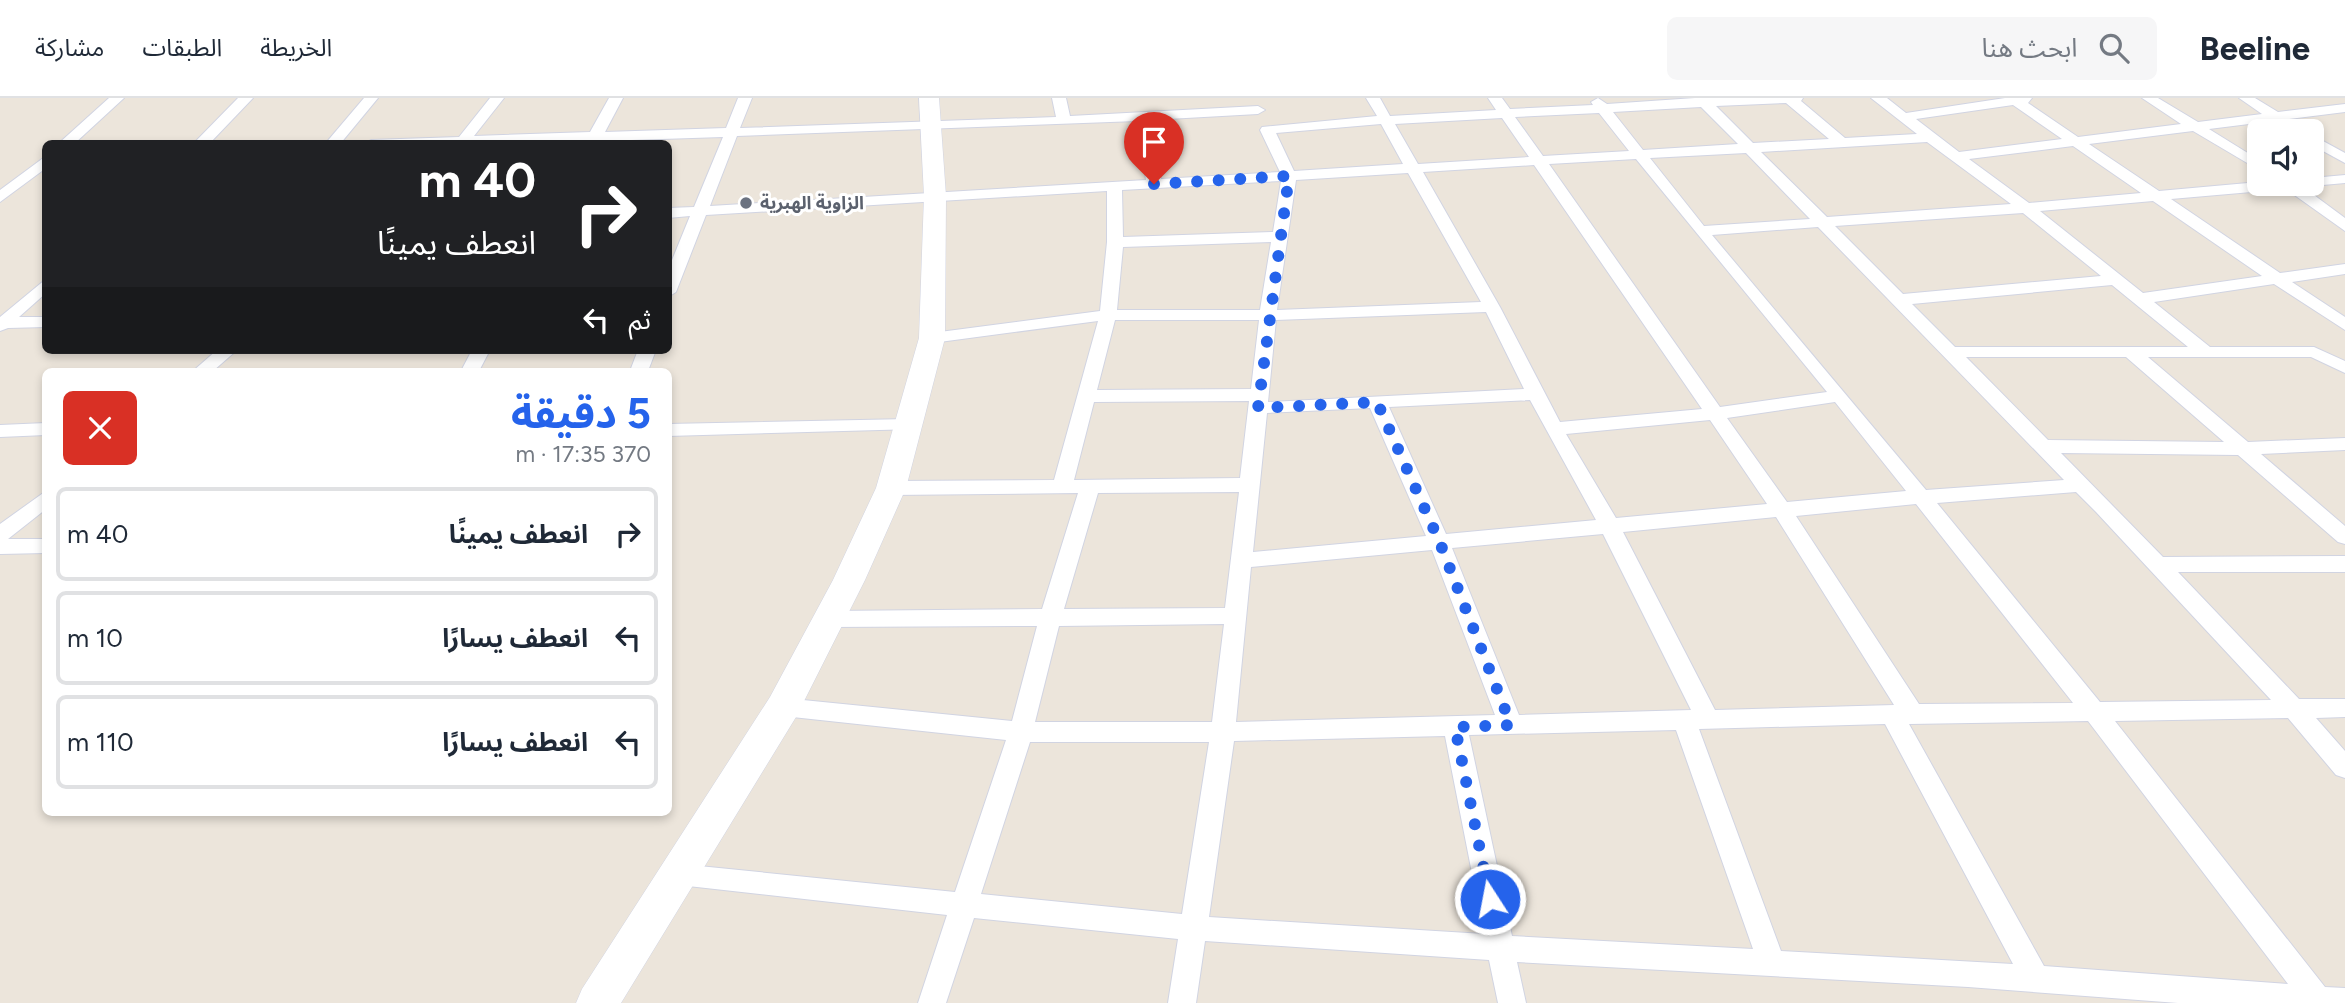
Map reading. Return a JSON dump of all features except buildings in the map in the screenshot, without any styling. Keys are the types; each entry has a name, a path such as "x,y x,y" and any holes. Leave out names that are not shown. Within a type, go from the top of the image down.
{"street":[{"path":"70,140 117,98"},
{"path":"204,140 246,98"},
{"path":"335,140 371,98"},
{"path":"464,140 496,98"},
{"path":"593,140 616,98"},
{"path":"672,281 746,98"},
{"path":"1059,98 1064,121"},
{"path":"1373,98 1492,307 1554,429 1611,528 1696,720 1772,963"},
{"path":"1496,98 1783,512 1902,714 2035,978"},
{"path":"1789,98 1843,144"},
{"path":"1267,130 1384,120 1506,114 1599,104 1796,98"},
{"path":"1878,98 2026,208 2206,352"},
{"path":"2149,98 2247,159"},
{"path":"2246,98 2278,119"},
{"path":"1904,117 2020,99 2076,141 2345,325"},
{"path":"1703,101 1747,149 2081,485 2294,709 2345,768"},
{"path":"593,140 734,130 930,111 1064,121 1143,117 1255,104 1289,176 1268,315 1243,560 1233,616 1223,732 1182,1003"},
{"path":"1599,104 1642,155 1700,232 1840,396 2328,1002"},
{"path":"1958,156 2345,108"},
{"path":"597,1003 783,707 891,488 932,338 935,196 930,111"},
{"path":"1143,117 1154,184"},
{"path":"672,213 1932,137"},
{"path":"2324,146 2345,159"},
{"path":"0,197 42,163"},
{"path":"2324,181 2345,179"},
{"path":"1062,486 1108,314 1115,242 1114,185"},
{"path":"1700,232 2026,208 2247,188"},
{"path":"2305,196 2345,226"},
{"path":"1115,242 1280,237"},
{"path":"2140,299 2345,269"},
{"path":"1897,300 2116,280"},
{"path":"1,324 42,288"},
{"path":"932,338 1108,314 1268,315 1492,307"},
{"path":"1,324 42,322"},
{"path":"1950,352 2314,352 2345,368"},
{"path":"2132,352 2345,537"},
{"path":"206,368 223,354"},
{"path":"1086,396 1259,402 1377,402 1537,394"},
{"path":"1554,429 1715,414 1840,396"},
{"path":"1377,402 1440,543 1511,725"},
{"path":"672,430 909,425"},
{"path":"0,431 42,429"},
{"path":"2043,446 2242,449 2345,444"},
{"path":"891,488 1251,485"},
{"path":"1243,560 1783,512 1920,497 2081,485"},
{"path":"932,1003 1021,732 1050,618 1090,486"},
{"path":"0,535 42,501"},
{"path":"0,547 42,546"},
{"path":"2158,565 2345,564"},
{"path":"828,619 1233,616"},
{"path":"783,707 1021,732 1223,732 1902,714 2345,708"},
{"path":"1455,727 1512,1003"},
{"path":"679,876 1193,929 2035,978 2328,1002"}],"place":[{"name":"الزاوية الهبرية","path":"746,203"}],"route":[{"path":"1154,184 1289,176 1268,315 1258,408 1377,402 1440,543 1511,725 1455,727 1490,899"}]}
